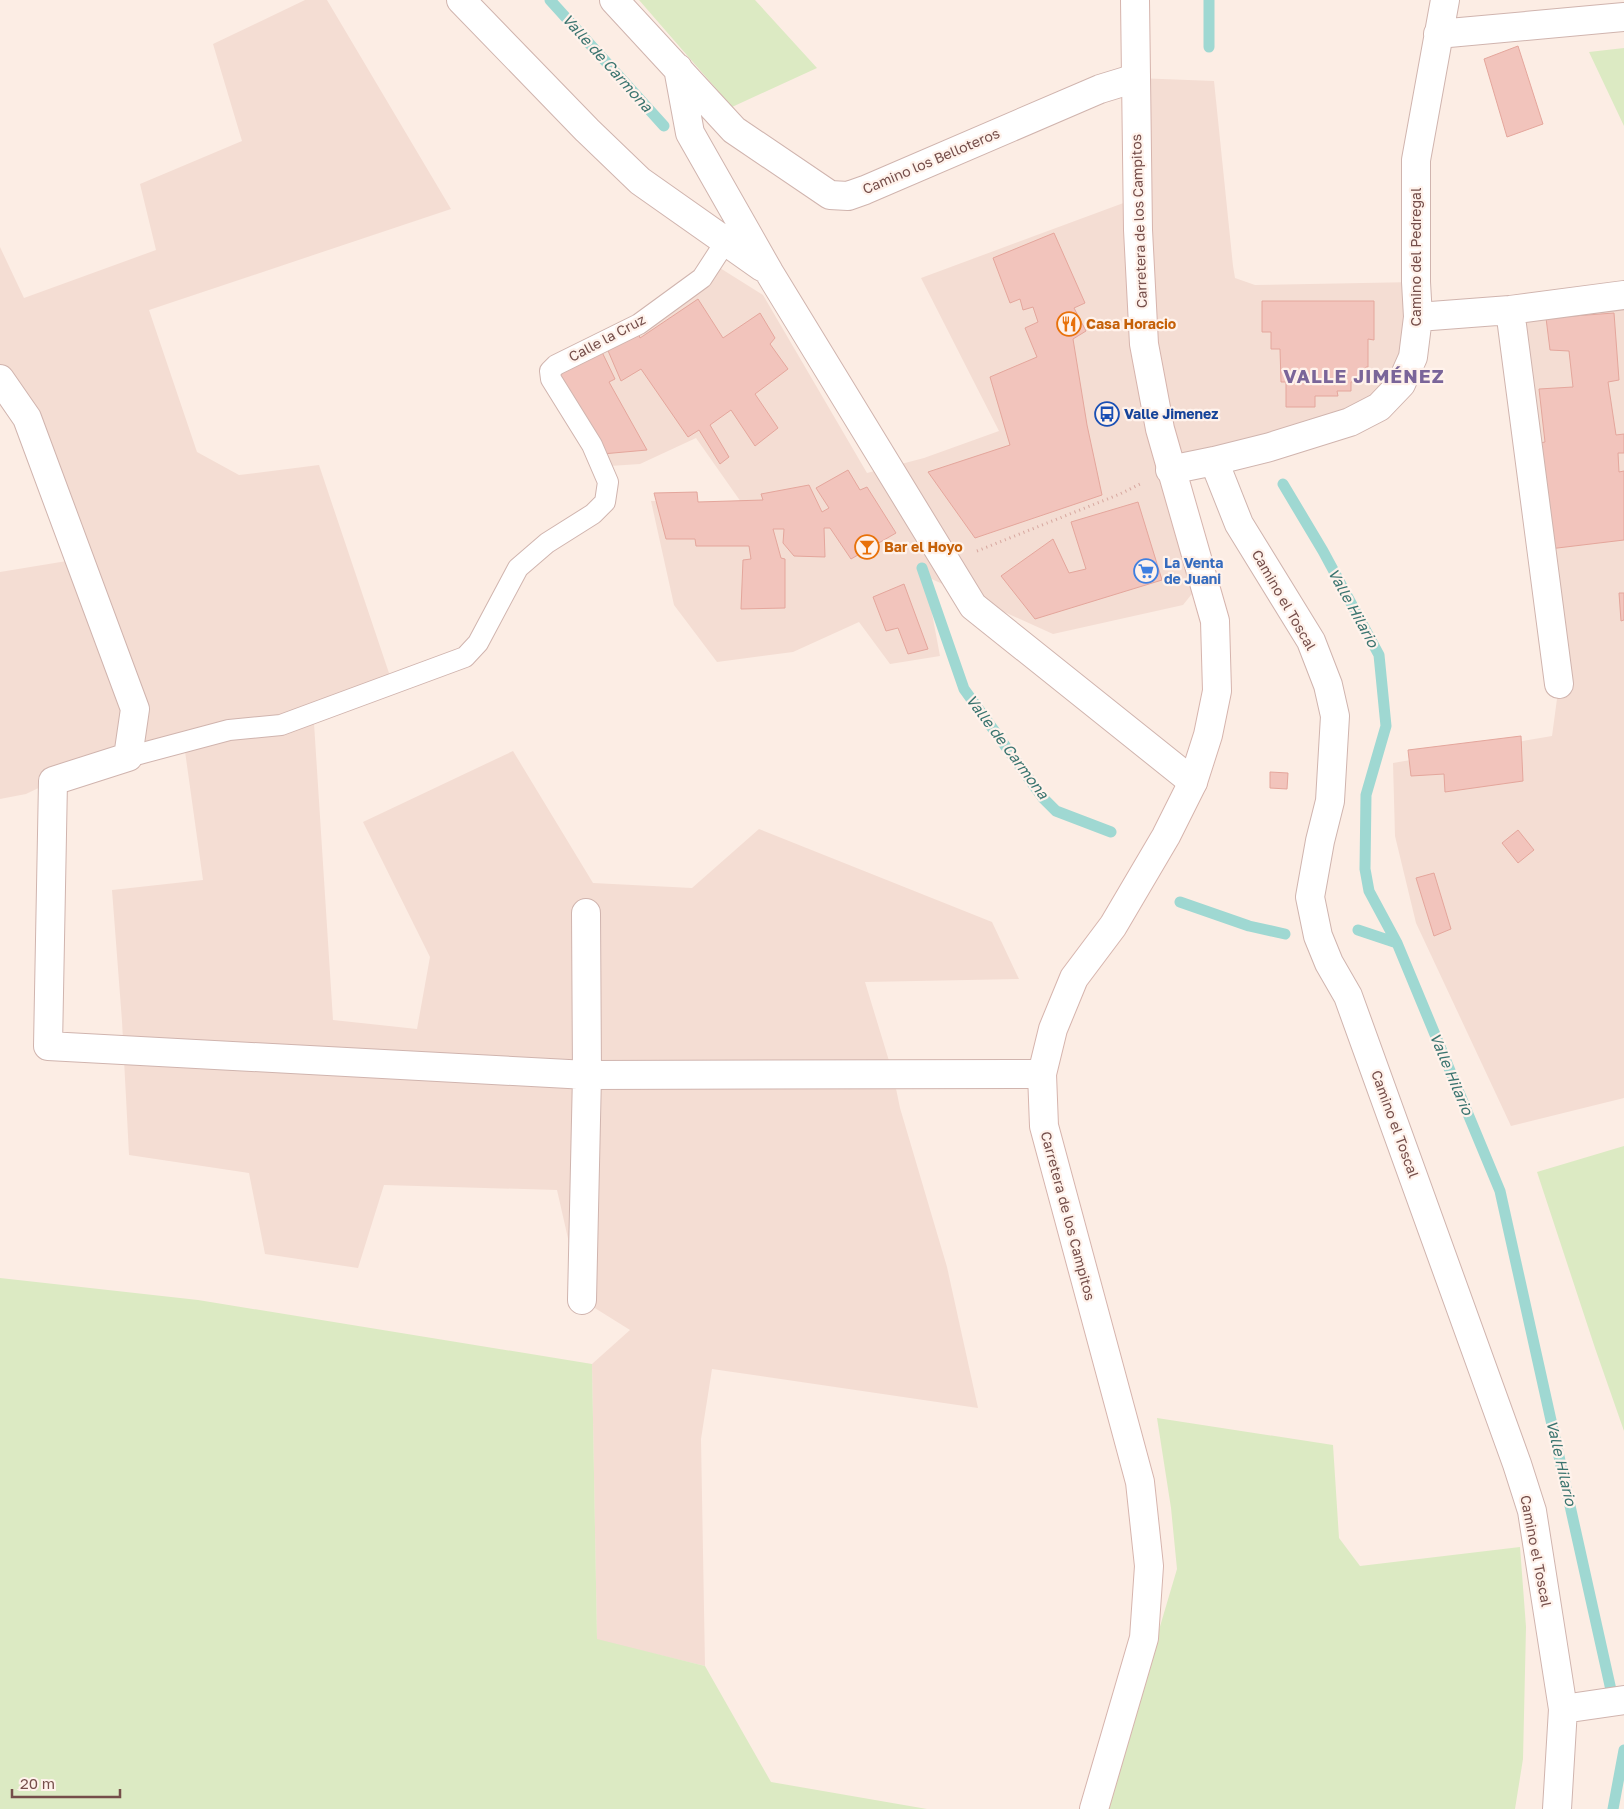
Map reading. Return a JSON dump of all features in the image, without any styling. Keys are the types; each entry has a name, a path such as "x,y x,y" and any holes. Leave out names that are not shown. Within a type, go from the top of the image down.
{"street":[{"path":"461,0 587,130 640,181 769,272"},
{"name":"Camino los Belloteros","path":"614,0 734,130 830,195 848,196 1100,89 1136,78"},
{"name":"Carretera de los Campitos","path":"1094,1809 1144,1638 1149,1566 1140,1482 1044,1126 1042,1074 1053,1029 1074,978 1113,926 1166,836 1194,782 1208,735 1217,691 1215,621 1170,470 1152,392 1144,344 1138,230 1135,0"},
{"name":"Camino del Pedregal","path":"1170,470 1270,447 1350,422 1379,407 1401,384 1413,357 1418,317 1416,282 1416,160 1445,0"},
{"path":"1438,34 1624,17"},
{"path":"678,68 690,132 769,272 973,606 1194,782"},
{"path":"1418,317 1510,310 1624,295"},
{"path":"1510,310 1559,684"},
{"path":"0,379 27,418 135,709 128,757 53,781 48,1046 587,1075 1042,1074"},
{"name":"Camino el Toscal","path":"1214,461 1239,524 1311,642 1328,685 1336,716 1330,801 1320,841 1310,897 1318,936 1329,963 1348,996 1517,1464 1532,1511 1563,1709 1557,1809"},
{"path":"582,1300 587,1075 586,913"},
{"path":"1563,1709 1624,1700"}],"lane":[{"name":"Calle la Cruz","path":"128,757 229,730 281,725 465,657 478,643 518,568 547,543 593,514 604,502 608,482 592,445 551,380 550,371 556,365 638,324 694,284 702,278 726,241"}],"path":[{"path":"946,563 1120,494 1170,470"}],"shaded area":[{"path":"305,0 327,0 451,209 149,310 197,452 239,475 319,465 393,685 314,723 333,1020 417,1029 430,957 363,822 513,751 593,883 692,888 759,829 992,922 1019,979 865,982 947,1267 978,1408 712,1369 701,1439 705,1666 597,1640 592,1364 630,1330 582,1300 557,1190 384,1185 358,1268 265,1254 249,1173 129,1155 122,1021 112,890 203,880 183,737 53,781 26,794 0,799 0,572 79,559 0,379 0,247 24,298 156,250 140,184 242,141 213,44"},
{"path":"1136,78 1214,81 1235,278 1255,285 1416,282 1418,317 1379,407 1171,470 1203,580 1183,605 1053,634 925,576 940,656 890,664 859,622 793,652 717,662 674,605 651,501 741,502 696,438 640,464 595,467 550,371 702,278 712,263 763,295 867,473 924,458 999,431 921,278 1137,198"},
{"path":"1624,295 1624,1098 1511,1126 1416,923 1395,836 1393,763 1552,736 1559,684 1510,310"}],"green space":[{"path":"639,0 755,0 817,68 732,107"},
{"path":"1624,48 1624,126 1589,52"},
{"path":"1624,1146 1624,1431 1537,1172"},
{"path":"0,1278 198,1300 592,1364 597,1639 705,1666 771,1782 927,1809 0,1809"},
{"path":"1157,1418 1333,1445 1339,1538 1360,1566 1520,1547 1526,1627 1523,1759 1515,1809 1106,1809 1177,1569 1171,1508"}],"building":[{"path":"1518,46 1543,124 1507,137 1484,59"},
{"path":"1054,233 1085,303 1074,308 1086,331 1073,339 1087,425 1102,495 975,538 928,472 1010,445 990,377 1037,357 1025,328 1038,322 1033,307 1023,310 1020,299 1010,303 993,258"},
{"path":"698,299 723,338 760,313 775,338 770,344 788,369 755,394 778,428 755,446 731,410 710,425 729,457 720,464 699,430 688,437 641,369 621,381 606,346 638,332 640,338"},
{"path":"1262,301 1374,301 1374,340 1368,339 1366,381 1351,382 1351,391 1337,391 1338,396 1315,396 1315,407 1286,407 1286,382 1281,382 1280,349 1271,349 1271,332 1262,332"},
{"path":"1614,313 1619,380 1608,382 1616,435 1624,434 1624,453 1618,453 1619,472 1624,471 1624,540 1549,549 1535,444 1545,442 1539,389 1573,387 1569,351 1550,350 1546,318"},
{"path":"601,350 615,379 609,382 647,450 602,454 558,371"},
{"path":"848,470 860,490 867,487 896,533 851,559 830,528 824,528 825,557 794,556 783,543 784,529 773,529 781,558 785,559 785,608 741,609 743,560 751,559 749,546 696,546 695,539 666,539 654,493 697,492 698,502 763,500 761,494 809,485 822,512 829,508 816,488"},
{"path":"1138,502 1162,580 1035,619 1001,576 1053,539 1069,573 1086,569 1071,522"},
{"path":"904,584 928,649 908,654 898,628 886,631 873,597"},
{"path":"1619,593 1624,593 1624,620 1621,621"},
{"path":"1521,736 1523,781 1445,792 1444,774 1411,776 1408,750"},
{"path":"1270,772 1288,773 1287,789 1270,788"},
{"path":"1518,830 1534,850 1518,863 1502,843"},
{"path":"1434,873 1451,929 1434,936 1416,878"}],"waterway":[{"name":"Valle de Carmona","path":"550,0 664,126"},
{"name":"Valle Hilario","path":"1209,0 1209,47"},
{"name":"Valle Hilario","path":"1283,484 1323,551 1379,655 1386,726 1366,795 1365,869 1369,891 1397,943 1500,1191 1611,1690"},
{"name":"Valle de Carmona","path":"922,568 964,689 1043,798 1056,811 1111,832"},
{"path":"1180,902 1249,926 1285,934"},
{"path":"1358,930 1397,943"},
{"name":"Valle Hilario","path":"1613,1809 1624,1750"}],"place":[{"name":"Casa Horacio","path":"1069,324"},
{"name":"Valle Jimenez","path":"1107,414"},
{"name":"Bar el Hoyo","path":"867,547"},
{"name":"La Venta de Juani","path":"1146,571"}],"district":[{"name":"VALLE JIMÉNEZ","path":"1364,376"}]}
